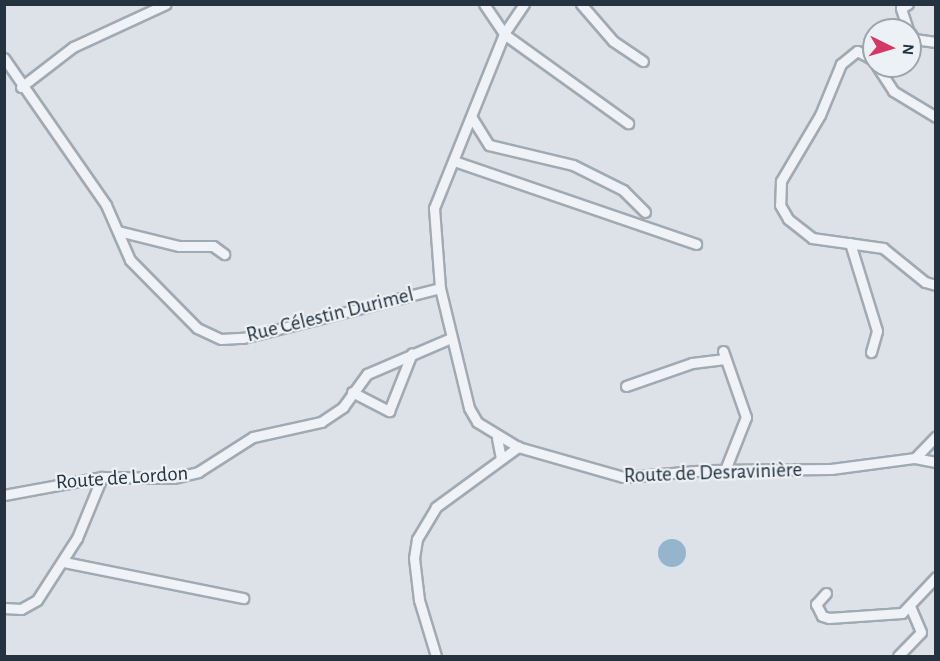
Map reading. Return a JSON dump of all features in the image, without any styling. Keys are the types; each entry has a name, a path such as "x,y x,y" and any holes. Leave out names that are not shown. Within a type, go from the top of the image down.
{"street":[{"path":"21,87 72,47 166,4"},
{"path":"484,4 504,34 628,123"},
{"name":"Route de Desravinière","path":"524,4 504,34 434,208 440,288 469,408 477,422 496,438 518,447 623,477 725,470 831,469 915,458 936,462"},
{"path":"581,4 614,42 643,61"},
{"path":"891,4 905,6"},
{"path":"862,54 857,51 841,64 778,191 780,205 801,232 812,238 883,248 925,282 936,285"},
{"name":"Rue Célestin Durimel","path":"4,58 21,87 68,146 118,231 130,260 197,328 221,339 243,338 440,288"},
{"path":"885,78 893,91 936,117"},
{"path":"472,118 489,145 573,165 622,189 645,212"},
{"path":"454,160 696,244"},
{"path":"118,231 179,246 213,246 224,254"},
{"path":"850,243 877,331 871,352"},
{"name":"Route de Lordon","path":"4,495 102,477 173,478 198,472 253,437 321,422 343,407 367,374 451,338"},
{"path":"352,392 389,411 412,353"},
{"path":"626,386 692,363 723,355 742,396 746,417 725,470"},
{"path":"915,458 936,436"},
{"path":"496,438 501,459"},
{"path":"436,657 419,600 414,558 417,539 435,507 518,447"},
{"path":"4,608 21,609 37,600 64,562 102,477"},
{"path":"64,562 243,598"},
{"path":"826,593 816,604 822,616 829,618 902,613 936,577"},
{"path":"898,657 921,630 910,606"}],"water":[{"path":"672,539 682,543 686,553 682,563 672,567 662,563 658,553 662,543"}]}
